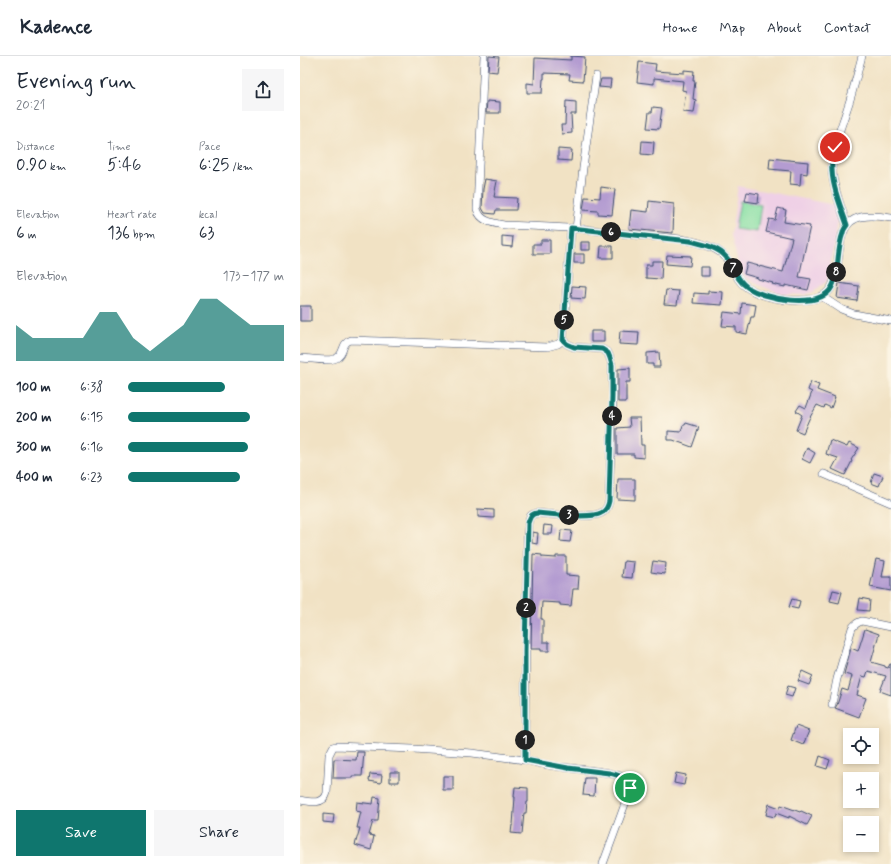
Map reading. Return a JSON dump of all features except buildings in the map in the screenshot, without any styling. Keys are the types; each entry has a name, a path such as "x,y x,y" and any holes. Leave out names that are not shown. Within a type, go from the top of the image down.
{"street":[{"path":"484,56 477,209 478,213 486,221 494,224 573,229 690,241 708,246 726,256 739,280 748,288 761,294 781,299 803,301 816,299 826,294 832,288 842,233 847,225 855,219 865,216 891,218"},
{"path":"847,225 835,189 832,160 862,56"},
{"path":"300,358 334,360 340,356 345,343 351,340 547,347 558,344 563,340 573,229 596,76"},
{"path":"821,296 847,312 891,321"},
{"path":"525,760 525,650 528,523 532,514 537,513 592,516 601,514 607,507 609,501 612,396 612,365 610,358 608,353 602,349 574,347 567,344 563,340"},
{"path":"824,474 891,503"},
{"path":"832,704 852,628 858,622 862,621 891,627"},
{"path":"300,800 320,801 326,797 328,793 329,755 333,747 336,746 472,753 609,773 623,778 630,788 630,793 603,864"}],"shaded area":[{"path":"738,186 835,205 838,222 827,281 813,292 804,295 784,294 761,286 745,278 739,267 731,235"}],"green space":[{"path":"740,201 761,205 757,232 735,229"}],"route":[{"path":"630,788 623,778 618,775 546,765 525,760 525,650 528,523 532,514 537,513 592,516 601,514 607,507 609,501 612,365 608,353 602,349 574,347 567,344 563,340 571,228 690,241 708,246 726,256 739,280 748,288 761,294 781,299 803,301 816,299 826,294 832,288 842,233 847,225 833,180 832,160 835,147"}]}
